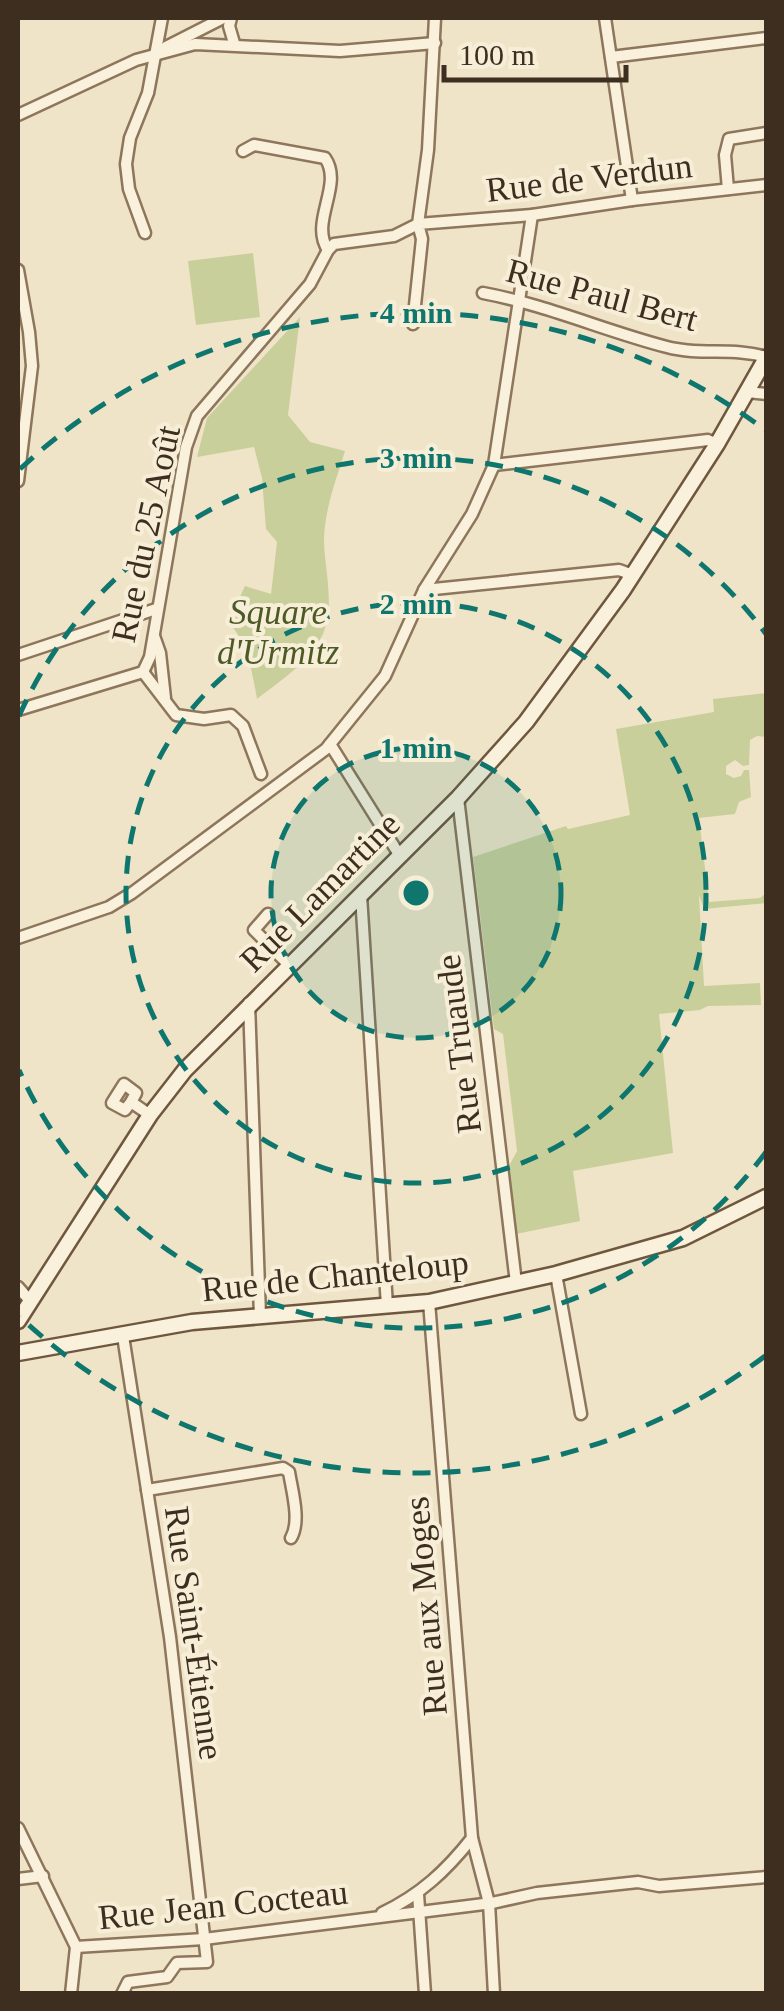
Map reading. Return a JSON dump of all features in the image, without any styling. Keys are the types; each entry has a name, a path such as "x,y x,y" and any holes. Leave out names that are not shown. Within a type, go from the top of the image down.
{"street":[{"path":"145,234 132,198 126,164 130,138 148,93 162,18"},
{"path":"18,115 227,18 234,44"},
{"path":"414,324 435,18"},
{"path":"605,18 632,200"},
{"path":"611,57 766,38"},
{"path":"158,52 195,44 340,51 435,43"},
{"path":"728,189 725,155 730,139 766,134"},
{"path":"243,151 254,145 325,158 330,166 330,181 321,226 322,241 328,250 345,242 394,236 418,224"},
{"name":"Rue de Verdun","path":"418,224 532,215 766,185"},
{"path":"18,938 109,907 132,893 330,744 385,676 424,590 472,514 494,465 532,215"},
{"name":"Rue du 25 Août","path":"145,669 186,447 197,416 310,284 328,250"},
{"path":"18,270 32,366 18,481"},
{"name":"Rue Paul Bert","path":"483,293 520,300 668,348 752,353 766,358"},
{"name":"Rue Lamartine","path":"18,1320 150,1115 199,1054 458,798 552,690 717,444 766,358"},
{"path":"747,392 766,394"},
{"path":"494,465 708,440 717,444"},
{"path":"424,590 618,570 632,575"},
{"path":"18,655 156,609"},
{"path":"152,634 163,671 166,704"},
{"path":"18,710 145,669 163,671"},
{"path":"145,669 176,715 204,720 231,715 243,726 260,774"},
{"path":"330,744 400,856"},
{"name":"Rue Truaude","path":"458,798 516,1283"},
{"path":"362,895 387,1306"},
{"path":"268,914 254,930 288,966"},
{"path":"250,1004 260,1316"},
{"path":"130,1102 150,1115"},
{"name":"Rue de Chanteloup","path":"18,1353 192,1322 429,1302 556,1274 682,1238 766,1197"},
{"path":"556,1274 581,1414"},
{"path":"18,1287 31,1302"},
{"name":"Rue aux Moges","path":"429,1302 472,1838 489,1903 494,1994"},
{"name":"Rue Saint-Étienne","path":"123,1336 170,1637 204,1939"},
{"path":"147,1490 283,1468 289,1472 296,1530 290,1538"},
{"path":"18,1828 76,1947 71,1994"},
{"name":"Rue Jean Cocteau","path":"376,1916 418,1894 447,1870 472,1838"},
{"path":"18,1879 43,1876"},
{"name":"Rue Jean Cocteau","path":"76,1947 204,1939 638,1882 659,1886 766,1877"},
{"path":"418,1894 425,1994"},
{"path":"122,1994 128,1982 167,1977 177,1963 206,1962 204,1939"}],"green space":[{"path":"253,253 260,317 196,325 188,261"},
{"name":"Square d'Urmitz","path":"300,317 288,415 310,442 345,451 325,530 327,623 310,654 257,699 245,648 228,622 245,586 271,594 277,542 266,529 262,478 254,447 197,457 207,418"},
{"path":"766,693 766,737 750,740 749,765 735,760 726,766 726,774 734,778 749,770 751,797 739,802 735,814 699,818 709,902 760,898 766,893 766,903 704,909 699,895 704,986 760,983 761,1005 708,1006 659,1014 673,1153 573,1171 580,1221 516,1234 509,1166 517,1151 503,1034 494,1029 473,857 566,826 568,829 630,815 616,729 714,712 713,699"}]}
